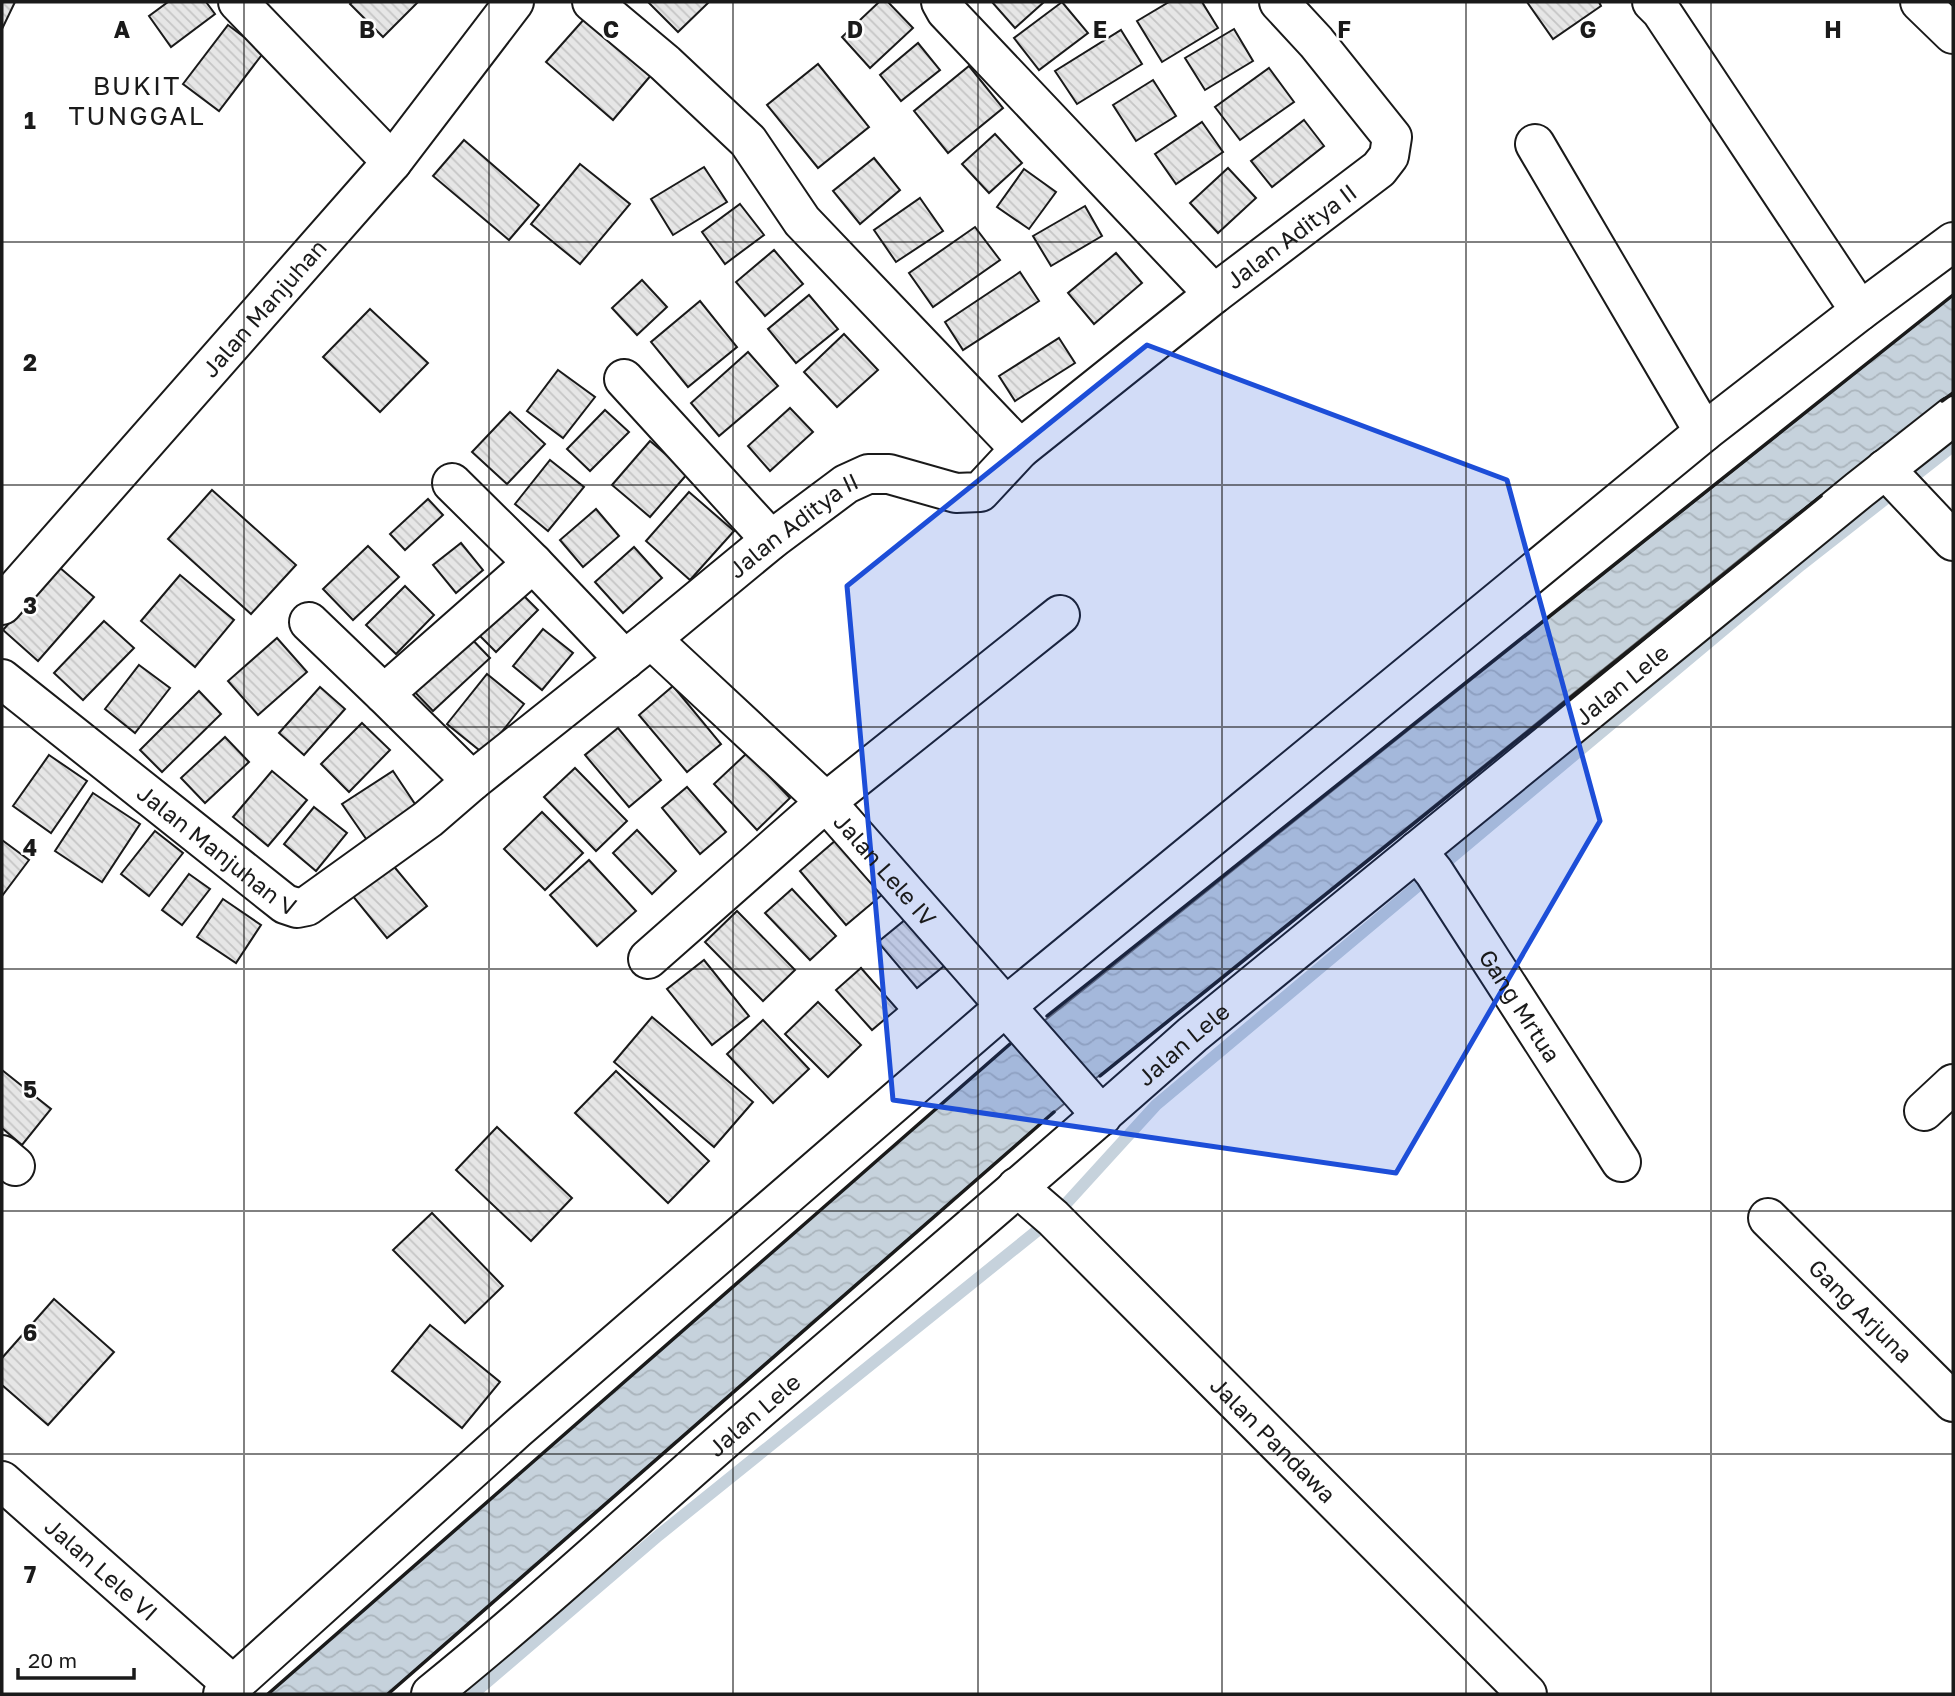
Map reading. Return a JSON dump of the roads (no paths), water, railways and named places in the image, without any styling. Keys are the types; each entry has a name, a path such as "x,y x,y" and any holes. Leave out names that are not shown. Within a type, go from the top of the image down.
{"street":[{"path":"238,2 392,162"},
{"name":"Jalan Manjuhan","path":"2,606 392,162 514,2"},
{"path":"592,2 665,63 748,141 802,221 1020,449"},
{"path":"941,2 946,11 1214,294"},
{"name":"Jalan Aditya II","path":"472,781 771,540 846,484 868,474 889,474 956,493 979,492 1020,449 1214,294 1380,169 1389,156 1392,137 1316,42 1279,2"},
{"path":"1920,2 1953,34"},
{"path":"1662,5 1860,311"},
{"path":"1535,144 1703,432"},
{"path":"228,1690 517,1429 1018,1019 1703,432 1953,242"},
{"path":"624,379 771,540"},
{"name":"Jalan Lele","path":"431,1694 476,1658 1017,1187 1091,1103 1192,1035 1953,416"},
{"path":"1885,469 1953,541"},
{"path":"384,694 533,563 452,483"},
{"name":"Jalan Lele IV","path":"533,563 826,802 1091,1103"},
{"path":"648,959 826,802 1060,615"},
{"path":"309,622 472,781"},
{"name":"Jalan Manjuhan V","path":"2,679 285,904 297,908 307,906 428,819 472,781"},
{"name":"Gang Mrtua","path":"1417,851 1434,872 1621,1162"},
{"path":"1924,1111 1953,1084"},
{"name":"Jalan Pandawa","path":"1017,1187 1053,1219 1517,1691"},
{"name":"Gang Arjuna","path":"1768,1218 1953,1402"},
{"name":"Jalan Lele VI","path":"2,1481 228,1690"}],"water":[{"path":"1953,295 1953,393 1759,544 1054,1112 388,1694 268,1694 1010,1044 1029,1033"}],"waterway":[{"path":"473,1694 659,1535 1053,1218 1156,1105 1801,565 1953,446"}],"district":[{"name":"BUKIT TUNGGAL","path":"137,100"}]}
